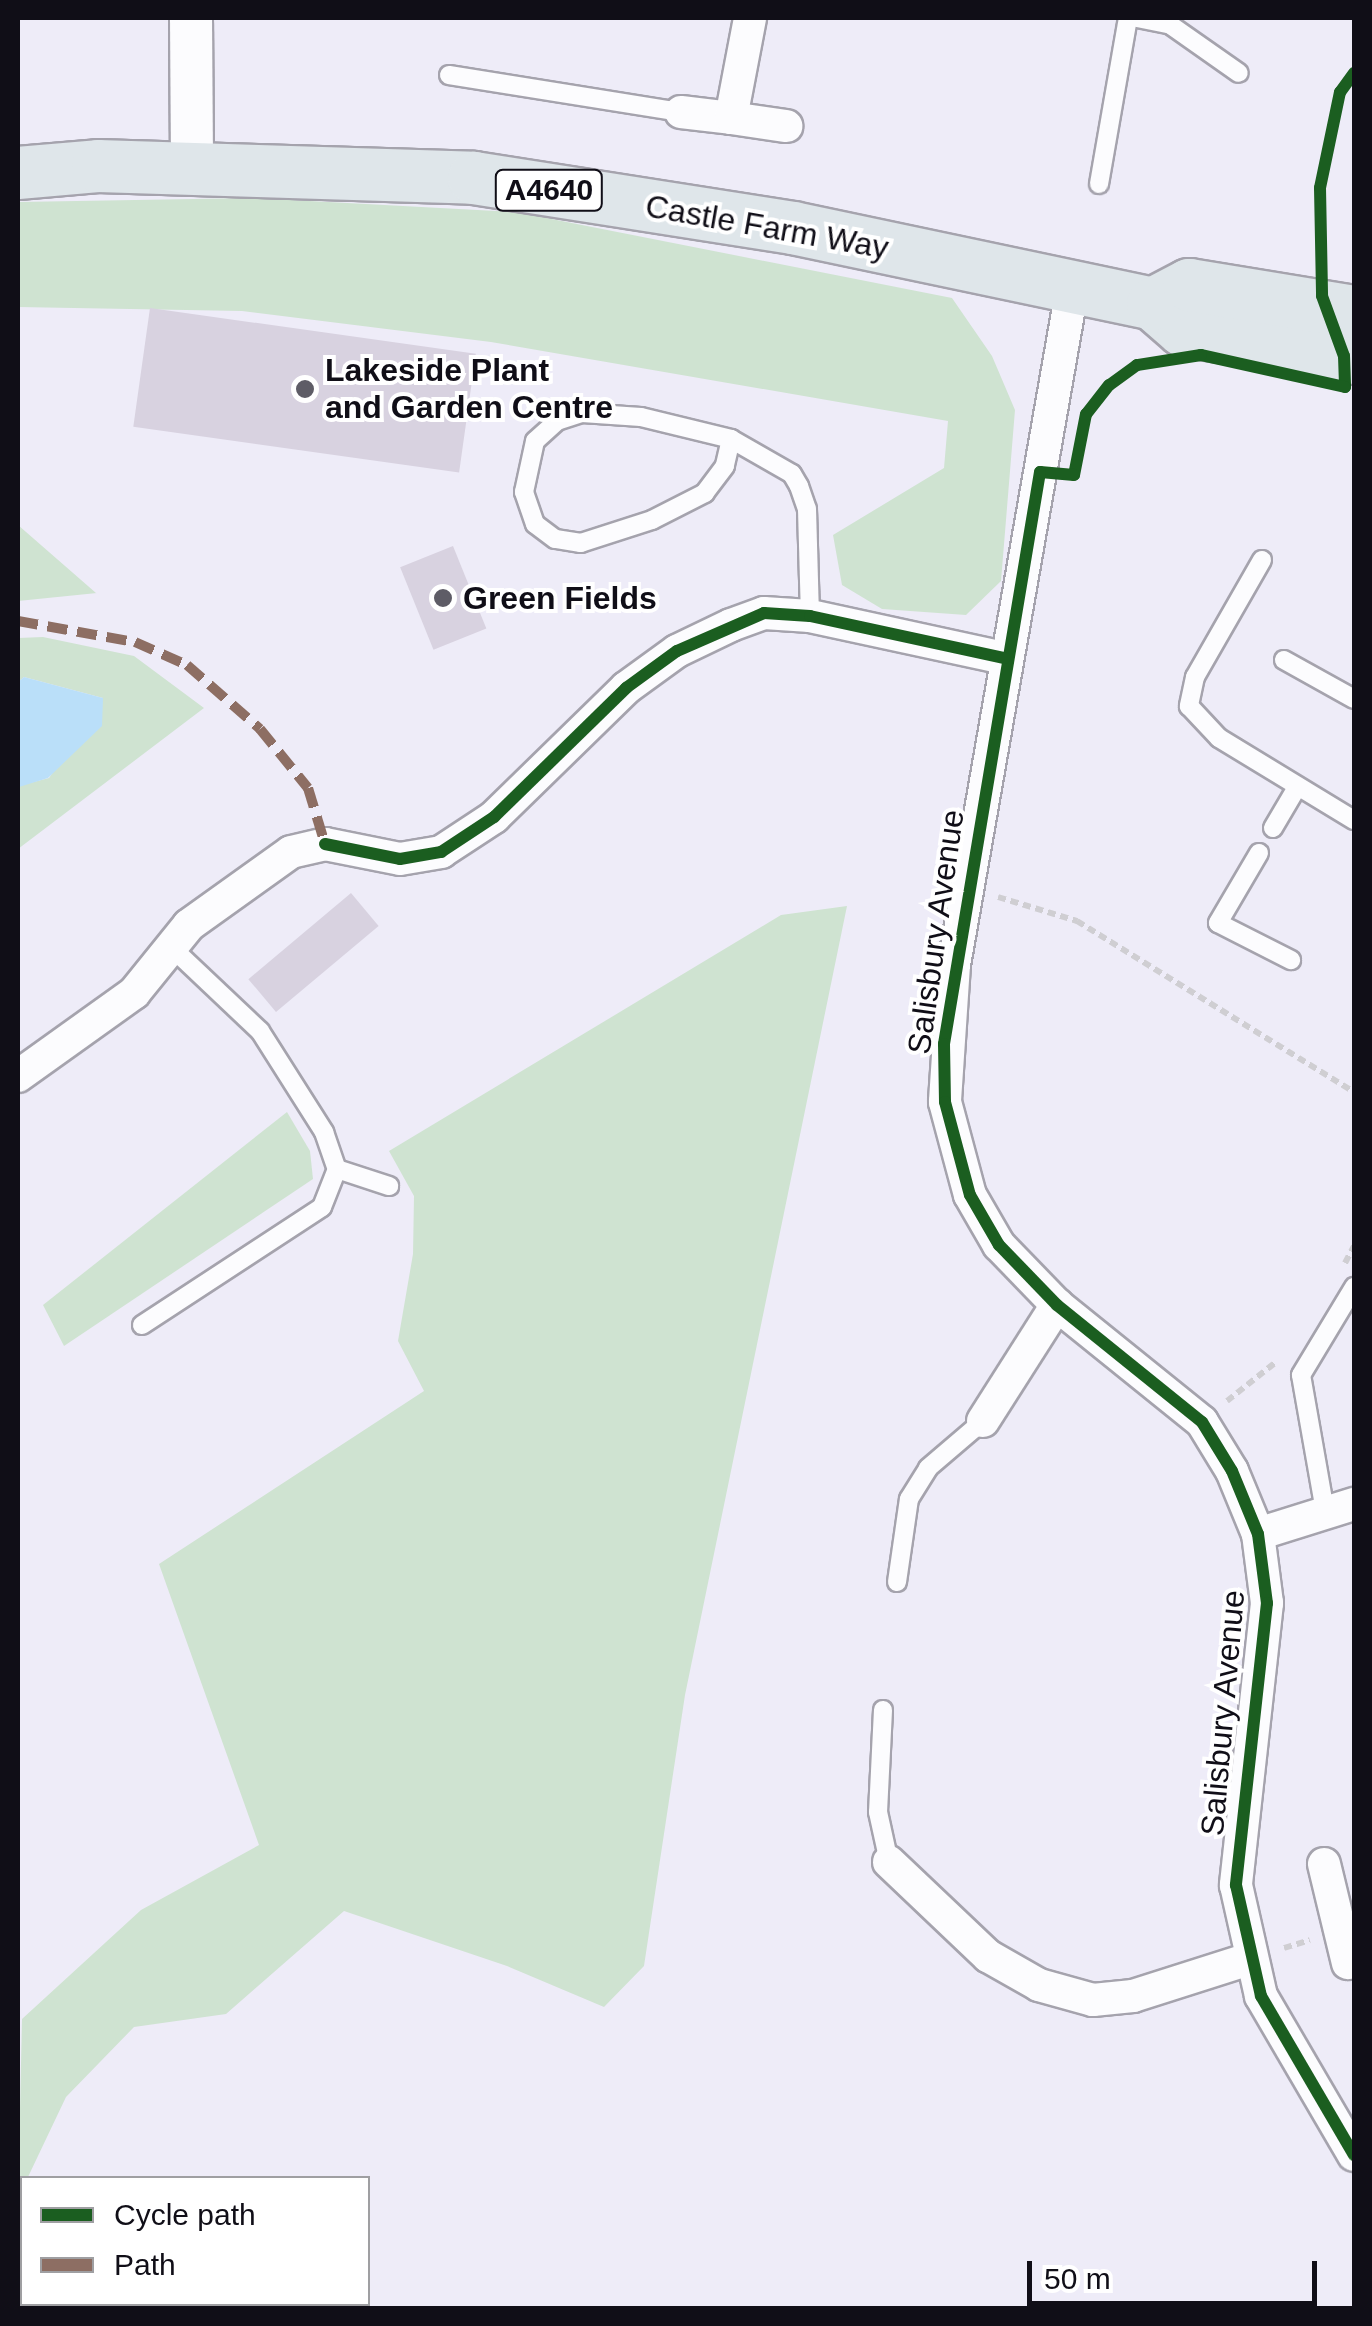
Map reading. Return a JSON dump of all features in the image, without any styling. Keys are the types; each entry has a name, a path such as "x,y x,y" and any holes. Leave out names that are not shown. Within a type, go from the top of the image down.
{"main road":[{"name":"Castle Farm Way","path":"18,174 192,167 474,178 793,228 1072,290 1154,304 1184,330 1354,358"},
{"path":"1154,304 1189,284 1354,312"}],"street":[{"path":"191,18 192,167"},
{"path":"732,118 750,18"},
{"path":"681,112 786,126"},
{"name":"Salisbury Avenue","path":"1072,290 954,965 945,1102 970,1195 999,1244 1057,1305 1202,1422 1258,1534 1267,1603 1236,1885 1260,1996 1354,2156"},
{"path":"18,1076 134,993 170,946 228,894 291,852 325,844 400,860 441,852 494,818 626,688 677,651 764,614 810,616 1005,658"},
{"path":"983,1421 1057,1305"},
{"path":"1258,1534 1340,1508"},
{"path":"889,1862 988,1956 1056,1990 1093,2000 1134,1996 1249,1959"},
{"path":"1324,1864 1343,1911 1348,1964"}],"lane":[{"path":"1099,184 1128,18"},
{"path":"1138,18 1169,24 1239,73"},
{"path":"448,75 681,112"},
{"path":"731,439 725,466 705,493 652,520 582,544 555,539 535,524 524,492 535,441 556,421 582,413 641,417 731,439 792,474 799,486 807,509 810,616"},
{"path":"1262,560 1195,677 1189,706 1219,738 1296,789 1354,820"},
{"path":"1284,660 1354,699"},
{"path":"1274,828 1296,789"},
{"path":"1259,853 1218,923 1291,960"},
{"path":"142,1324 322,1207 338,1169 324,1132 260,1031 170,946"},
{"path":"338,1169 388,1186"},
{"path":"1340,1508 1301,1375 1354,1287"},
{"path":"897,1582 909,1498 928,1468 983,1421"},
{"path":"882,1710 878,1812 889,1862"}],"path":[{"path":"997,897 1077,921 1354,1092"},
{"path":"1249,1959 1343,1911"}],"green space":[{"path":"252,198 516,212 952,298 992,356 1015,410 1001,581 966,615 882,609 842,585 833,535 944,468 948,421 491,342 242,311 18,307 18,202"},
{"path":"18,525 96,593 97,593 18,601"},
{"path":"43,637 134,656 204,708 18,849 18,786 49,778 103,698 24,677 18,682 18,638"},
{"path":"847,906 685,1695 644,1966 604,2007 507,1966 344,1911 226,2014 134,2027 66,2097 28,2176 20,2176 18,2198 22,2019 141,1910 259,1845 159,1564 424,1391 398,1341 413,1254 414,1196 389,1151 781,915"},
{"path":"287,1112 310,1151 313,1179 64,1346 43,1305"}],"water":[{"path":"24,677 103,698 102,726 48,778 19,787 18,682"}],"building":[{"name":"Lakeside Plant and Garden Centre","path":"150,308 476,354 459,473 133,427"},
{"name":"Green Fields","path":"453,546 486,629 433,650 400,567"},
{"path":"351,893 379,926 276,1012 248,979"}],"marked path":[{"path":"18,621 135,642 187,665 260,729 308,788 325,844"}],"cycle path":[{"path":"1354,73 1340,92 1320,188 1322,296 1344,356 1345,387 1201,355 1137,365 1109,385 1086,414 1074,475 1040,472 944,1044 945,1102 970,1195 999,1245 1057,1305 1202,1422 1232,1471 1258,1534 1267,1603 1236,1885 1261,1996 1354,2155"},
{"path":"325,844 400,859 441,852 494,817 626,688 677,651 764,613 810,616 1005,658"}],"place":[{"name":"Lakeside Plant and Garden Centre","path":"305,389"},
{"name":"Green Fields","path":"443,598"}]}
